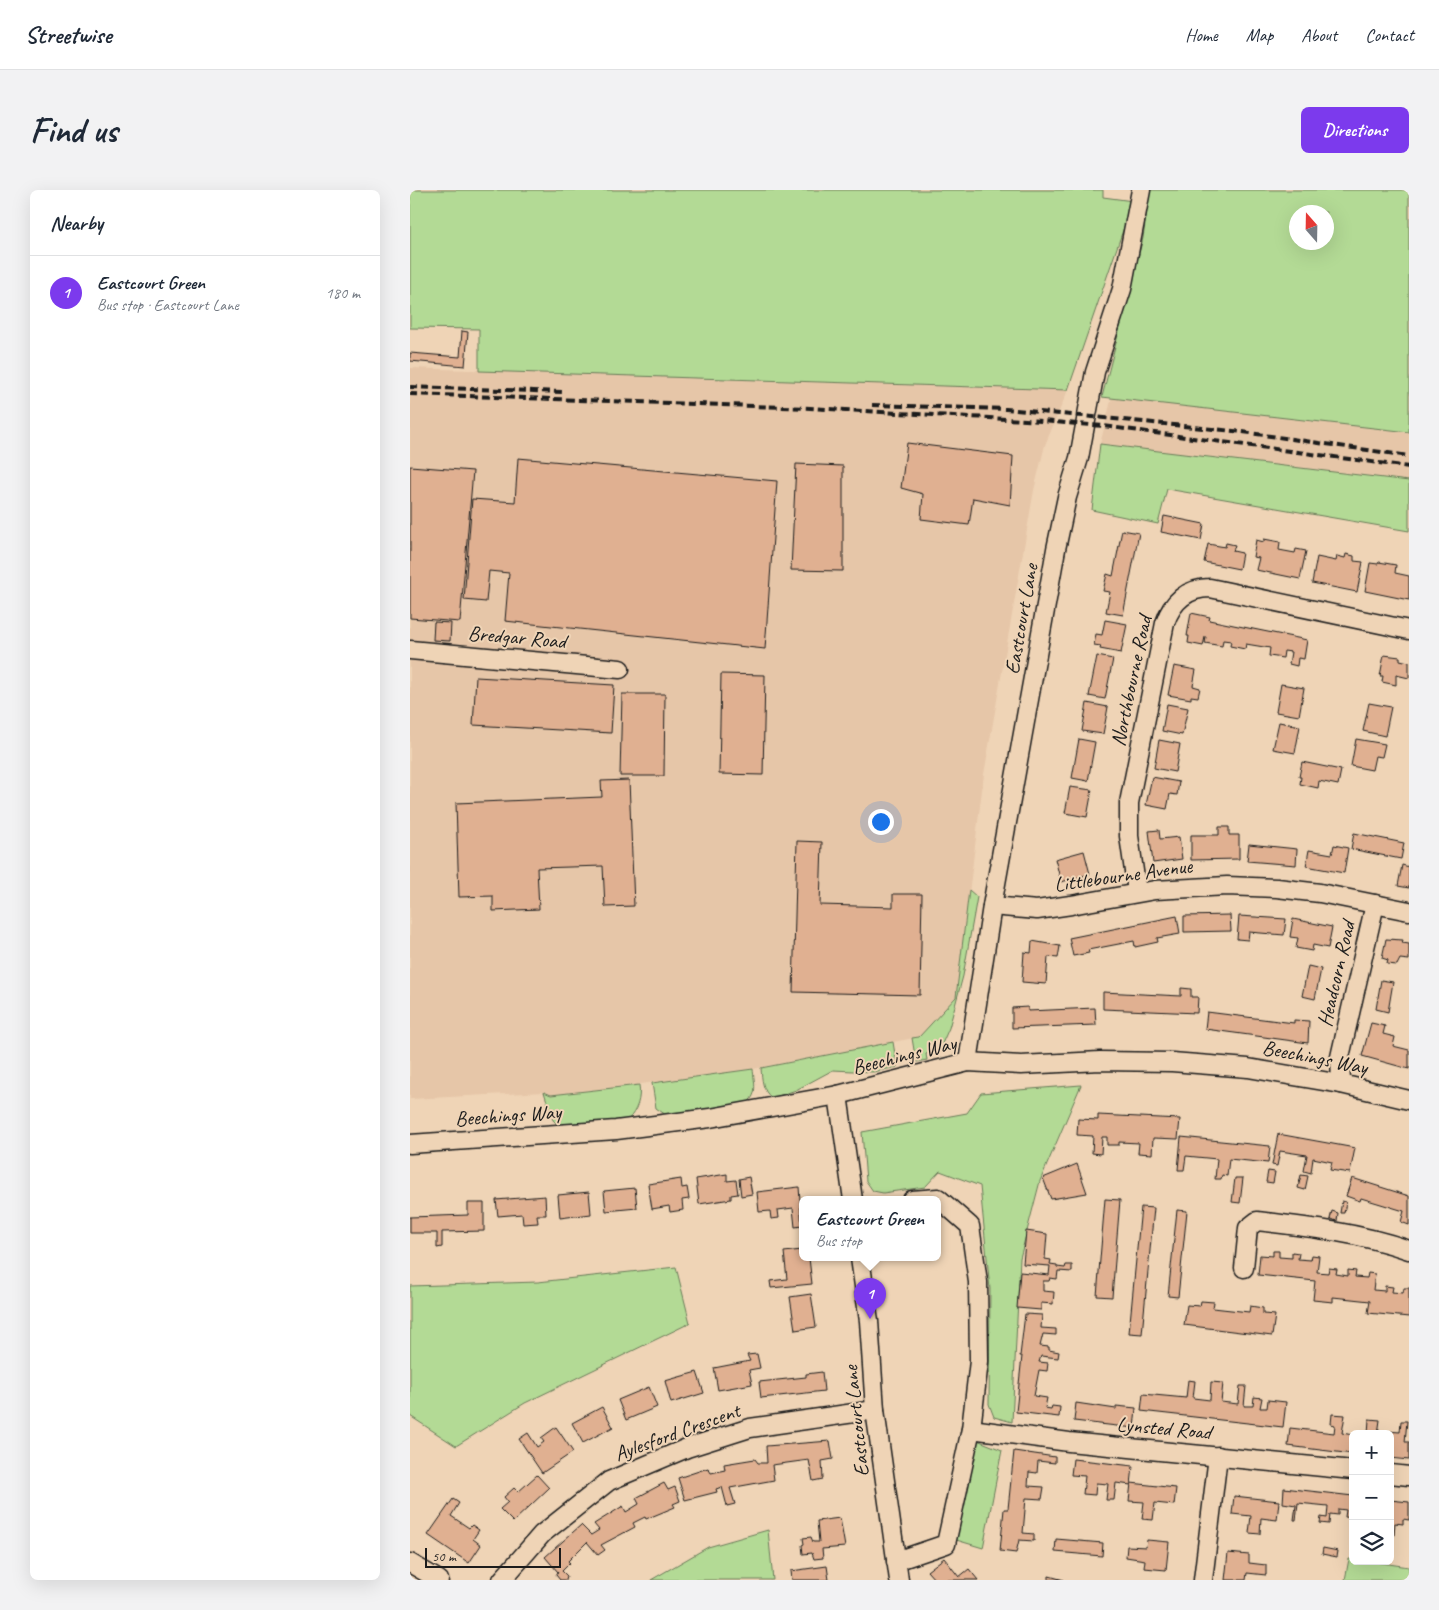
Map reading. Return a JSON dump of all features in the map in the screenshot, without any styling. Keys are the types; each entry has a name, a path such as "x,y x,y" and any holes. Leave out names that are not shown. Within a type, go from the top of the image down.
{"street":[{"name":"Eastcourt Lane","path":"968,1062 992,906 1058,541 1079,458 1095,372 1122,289 1141,190"},
{"name":"Northbourne Road","path":"1137,892 1129,836 1129,803 1165,623 1176,601 1189,593 1210,588 1409,630"},
{"name":"Bredgar Road","path":"410,650 620,669"},
{"name":"Littlebourne Avenue","path":"992,906 1037,910 1137,892 1185,887 1251,886 1314,892 1409,911"},
{"name":"Headcorn Road","path":"1341,1084 1340,1057 1375,904"},
{"name":"Beechings Way","path":"410,1144 616,1130 710,1118 838,1095 968,1062 1021,1065 1100,1061 1172,1062 1248,1068 1341,1084 1409,1100"},
{"path":"838,1095 852,1196"},
{"path":"896,1560 946,1544 970,1429 979,1360 978,1282 972,1232 969,1224 941,1201"},
{"path":"1244,1268 1248,1228 1257,1221 1314,1228 1379,1240 1409,1250"},
{"name":"Eastcourt Lane","path":"860,1261 869,1320 876,1410 898,1580"},
{"name":"Aylesford Crescent","path":"502,1580 542,1534 609,1481 686,1448 750,1428 876,1410"},
{"name":"Lynsted Road","path":"970,1429 1069,1442 1349,1470"},
{"path":"1203,1580 1218,1456"},
{"path":"1394,1474 1409,1476"},
{"path":"410,1563 438,1580"}],"shaded area":[{"path":"410,368 1068,390 1045,445 1034,490 984,774 956,997 919,1037 753,1069 611,1088 551,1095 544,1092 410,1099"},
{"path":"1112,397 1409,432 1409,481 1100,444"}],"green space":[{"path":"410,190 1103,190 1103,197 1133,201 1068,390 479,371 479,329 410,328"},
{"path":"1150,190 1409,190 1409,432 1102,397 1143,238"},
{"path":"1100,444 1409,481 1409,531 1167,489 1158,524 1092,510"},
{"path":"969,890 977,897 963,976 949,1028 941,1046 936,1051 926,1054 927,1060 916,1062 912,1038 919,1037 956,997"},
{"path":"893,1042 897,1067 873,1072 833,1070 796,1090 772,1098 764,1088 761,1068"},
{"path":"753,1069 754,1093 745,1104 666,1115 656,1108 652,1083"},
{"path":"639,1085 638,1104 628,1120 565,1126 553,1120 544,1092 551,1095"},
{"path":"1081,1085 1040,1181 1020,1258 1012,1422 994,1417 989,1404 990,1289 980,1186 940,1171 925,1187 883,1193 873,1191 866,1181 862,1132 967,1113 981,1093"},
{"path":"676,1267 690,1323 525,1403 456,1446 410,1416 410,1286 538,1282"},
{"path":"977,1440 1002,1450 983,1548 953,1539"},
{"path":"768,1530 773,1580 651,1580 708,1547"},
{"path":"1349,1559 1349,1565 1394,1565 1409,1567 1409,1580 1345,1580"}],"building":[{"path":"462,331 468,332 465,366 410,361 410,353 460,357"},
{"path":"907,443 1013,456 1010,505 973,498 969,525 921,519 923,494 901,488"},
{"path":"518,458 777,481 765,649 505,621 509,573 489,571 486,602 464,600 472,499 515,502"},
{"path":"796,464 843,466 843,571 791,570"},
{"path":"410,466 473,471 460,622 410,618"},
{"path":"1164,516 1204,524 1201,540 1161,532"},
{"path":"1122,530 1139,533 1123,615 1106,612 1110,592 1103,591 1107,574 1113,576"},
{"path":"1264,539 1280,542 1279,550 1295,553 1296,549 1306,551 1300,579 1256,570 1259,558 1253,557 1256,540 1264,542"},
{"path":"1226,543 1235,545 1233,551 1242,553 1239,569 1204,562 1208,544 1225,547"},
{"path":"1346,554 1354,556 1354,561 1363,562 1357,592 1312,583 1317,557 1336,561 1337,556 1345,558"},
{"path":"1379,562 1396,565 1395,573 1409,576 1409,600 1365,591 1370,563 1378,564"},
{"path":"1191,613 1210,617 1209,620 1307,640 1304,659 1298,658 1297,666 1289,664 1291,652 1284,651 1283,658 1269,656 1270,648 1246,644 1245,649 1230,646 1231,641 1223,640 1222,646 1205,643 1206,637 1203,646 1188,643 1189,636 1187,636"},
{"path":"1105,620 1127,624 1121,653 1100,649 1101,646 1094,645 1096,634 1102,635"},
{"path":"434,622 451,623 450,641 433,640"},
{"path":"1384,655 1400,657 1400,660 1409,662 1409,678 1396,675 1396,685 1382,682 1383,676 1380,676"},
{"path":"1097,656 1113,659 1105,699 1089,696"},
{"path":"1174,666 1196,670 1193,686 1200,688 1198,697 1191,696 1191,699 1168,695"},
{"path":"721,674 765,675 763,775 719,774"},
{"path":"476,677 614,685 611,733 473,725"},
{"path":"1281,684 1304,688 1299,716 1276,712"},
{"path":"622,694 665,694 664,776 620,776"},
{"path":"1087,703 1108,707 1103,734 1082,731"},
{"path":"1369,703 1391,707 1385,736 1363,731"},
{"path":"1167,704 1188,708 1182,735 1162,731"},
{"path":"1279,722 1300,726 1295,753 1273,749"},
{"path":"1079,739 1095,742 1088,781 1072,778"},
{"path":"1356,739 1385,744 1382,757 1375,756 1372,770 1351,766"},
{"path":"1159,740 1180,744 1175,772 1154,768"},
{"path":"1302,762 1341,770 1338,785 1319,781 1318,788 1300,784 1301,777 1299,777"},
{"path":"1152,777 1179,782 1177,795 1170,794 1167,809 1146,805"},
{"path":"629,780 634,906 605,907 603,866 537,868 539,909 493,911 493,896 459,897 456,803 602,797 601,781"},
{"path":"1070,787 1092,790 1087,817 1065,813"},
{"path":"1219,827 1229,827 1229,835 1239,835 1239,859 1191,860 1191,835 1219,835"},
{"path":"1159,830 1160,839 1179,837 1182,859 1153,863 1149,831"},
{"path":"1354,833 1404,843 1401,859 1351,849"},
{"path":"797,841 822,842 820,905 893,907 893,894 922,894 920,995 793,992"},
{"path":"1249,844 1297,849 1296,865 1247,861"},
{"path":"1334,845 1348,848 1344,873 1306,866 1309,850 1332,854"},
{"path":"1084,851 1090,874 1061,882 1055,859"},
{"path":"1402,865 1409,867 1409,888 1398,886"},
{"path":"1230,915 1231,931 1184,932 1184,916"},
{"path":"1177,916 1180,934 1157,938 1158,942 1135,947 1134,941 1088,950 1089,953 1073,956 1069,938"},
{"path":"1239,916 1286,919 1284,935 1249,932 1248,940 1237,939"},
{"path":"1293,919 1332,927 1328,948 1313,945 1312,951 1296,948 1298,938 1290,937"},
{"path":"1386,939 1403,940 1402,943 1409,944 1409,960 1400,959 1397,965 1387,964 1388,960 1382,958"},
{"path":"1032,941 1060,946 1058,958 1048,957 1046,984 1022,982 1024,952 1031,953"},
{"path":"1308,966 1321,969 1315,999 1302,996"},
{"path":"1381,980 1393,982 1388,1012 1376,1009"},
{"path":"1181,988 1191,989 1191,997 1198,997 1197,1013 1103,1009 1103,992 1181,996"},
{"path":"1028,1007 1028,1011 1095,1008 1096,1025 1012,1028 1012,1008"},
{"path":"1207,1012 1294,1023 1294,1020 1309,1021 1308,1043 1205,1029"},
{"path":"1371,1023 1385,1026 1383,1034 1395,1037 1393,1046 1409,1050 1409,1069 1362,1056"},
{"path":"1098,1115 1180,1119 1178,1139 1153,1138 1152,1154 1138,1153 1139,1143 1119,1142 1119,1145 1107,1145 1107,1137 1102,1137 1101,1154 1092,1153 1093,1136 1077,1135 1078,1119 1098,1120"},
{"path":"1278,1134 1355,1148 1350,1173 1330,1170 1332,1162 1313,1158 1311,1173 1304,1171 1307,1155 1280,1151 1277,1166 1272,1165"},
{"path":"1181,1137 1270,1146 1268,1163 1229,1159 1227,1176 1222,1175 1221,1179 1215,1179 1217,1159 1186,1156 1184,1170 1178,1170"},
{"path":"1077,1164 1087,1193 1051,1199 1043,1178"},
{"path":"1268,1171 1275,1172 1273,1183 1266,1182"},
{"path":"727,1174 727,1181 736,1180 738,1194 731,1195 731,1199 699,1204 696,1179"},
{"path":"1301,1175 1308,1176 1305,1190 1298,1188"},
{"path":"749,1177 752,1194 741,1196 739,1179"},
{"path":"1235,1178 1243,1178 1240,1203 1232,1202"},
{"path":"1352,1178 1409,1196 1409,1225 1401,1222 1404,1211 1361,1198 1360,1201 1346,1196"},
{"path":"681,1179 682,1188 687,1187 689,1199 682,1200 683,1210 670,1212 669,1206 652,1209 648,1184"},
{"path":"799,1187 799,1226 795,1227 793,1208 778,1210 779,1218 771,1219 770,1211 759,1212 757,1192"},
{"path":"635,1188 637,1208 606,1211 604,1191"},
{"path":"589,1192 591,1214 560,1218 558,1195"},
{"path":"545,1196 546,1215 537,1215 538,1223 523,1224 522,1214 498,1216 496,1200"},
{"path":"1105,1199 1120,1200 1112,1297 1097,1296"},
{"path":"1342,1201 1346,1202 1344,1213 1340,1213"},
{"path":"468,1203 484,1203 484,1231 442,1232 442,1247 437,1248 437,1233 410,1233 410,1217 468,1215"},
{"path":"1141,1207 1154,1208 1142,1334 1129,1333"},
{"path":"1177,1210 1187,1211 1178,1297 1168,1296"},
{"path":"1332,1211 1338,1213 1337,1221 1330,1219"},
{"path":"1026,1231 1047,1234 1045,1259 1051,1260 1050,1264 1065,1268 1066,1265 1072,1265 1072,1272 1058,1271 1057,1279 1050,1278 1049,1281 1043,1281 1043,1291 1054,1292 1053,1304 1041,1303 1041,1310 1017,1308 1020,1272 1049,1275 1050,1266 1023,1264"},
{"path":"799,1250 799,1261 809,1261 812,1284 771,1288 770,1281 787,1279 784,1252"},
{"path":"1273,1251 1279,1251 1279,1257 1292,1258 1292,1252 1299,1253 1298,1259 1311,1260 1312,1255 1319,1256 1317,1272 1328,1273 1329,1268 1337,1269 1336,1274 1348,1276 1348,1270 1356,1271 1355,1277 1367,1278 1368,1273 1375,1274 1373,1290 1385,1291 1385,1286 1393,1287 1392,1292 1403,1293 1404,1288 1409,1288 1409,1317 1368,1313 1370,1301 1333,1297 1333,1302 1313,1300 1315,1281 1258,1275 1260,1255 1273,1256"},
{"path":"811,1294 816,1327 795,1330 790,1297"},
{"path":"1201,1301 1214,1302 1213,1308 1249,1312 1250,1306 1263,1308 1263,1314 1275,1315 1272,1336 1184,1325 1187,1305 1200,1306"},
{"path":"1025,1314 1042,1315 1041,1328 1056,1329 1056,1335 1043,1334 1040,1346 1049,1347 1049,1350 1059,1352 1058,1358 1041,1356 1039,1362 1048,1363 1047,1371 1039,1370 1034,1396 1047,1398 1045,1408 1051,1409 1052,1406 1060,1407 1059,1417 1016,1412"},
{"path":"757,1354 760,1368 749,1370 752,1384 718,1390 714,1368 750,1361 747,1355"},
{"path":"697,1372 704,1393 671,1403 665,1381"},
{"path":"822,1372 824,1391 761,1398 759,1382 806,1377 806,1374"},
{"path":"1188,1380 1195,1381 1193,1398 1210,1400 1211,1382 1223,1383 1221,1402 1238,1404 1240,1386 1246,1386 1244,1406 1253,1406 1254,1397 1262,1398 1260,1408 1267,1408 1268,1400 1286,1402 1283,1427 1141,1411 1143,1394 1186,1398"},
{"path":"649,1387 657,1407 626,1420 618,1400"},
{"path":"1076,1403 1116,1409 1116,1406 1136,1408 1134,1428 1074,1421"},
{"path":"602,1407 613,1427 583,1443 572,1423"},
{"path":"1332,1414 1345,1415 1342,1433 1349,1434 1349,1454 1288,1446 1290,1428 1334,1433 1335,1425 1331,1424"},
{"path":"1369,1419 1380,1420 1379,1430 1368,1430"},
{"path":"1401,1421 1407,1421 1405,1442 1409,1442 1409,1460 1394,1458 1394,1432 1400,1432"},
{"path":"556,1427 573,1452 542,1473 519,1439 528,1433 537,1447 544,1442 541,1438"},
{"path":"830,1441 833,1459 822,1461 823,1479 813,1481 809,1460 772,1465 774,1480 730,1488 735,1504 727,1506 722,1487 716,1489 717,1492 685,1500 678,1478 708,1468 711,1473 725,1470 724,1464 755,1459 758,1463 767,1463 766,1446"},
{"path":"1014,1451 1055,1457 1055,1463 1038,1461 1037,1473 1029,1472 1028,1486 1044,1487 1042,1499 1026,1498 1023,1533 1034,1534 1034,1541 1019,1540 1016,1553 1000,1551 1004,1509 1008,1509"},
{"path":"1073,1459 1133,1466 1131,1485 1116,1483 1114,1500 1106,1500 1108,1484 1096,1483 1095,1495 1083,1494 1085,1476 1071,1475"},
{"path":"537,1475 549,1488 513,1522 500,1509 508,1502 504,1497 514,1488 518,1492"},
{"path":"664,1483 668,1490 675,1487 680,1501 673,1504 675,1507 633,1523 635,1527 601,1545 605,1550 598,1555 587,1542 568,1561 570,1563 562,1571 567,1576 567,1580 560,1580 556,1575 558,1572 545,1557 581,1525 591,1535 599,1530 594,1524 623,1506 626,1512 639,1504 636,1498"},
{"path":"1131,1483 1176,1488 1174,1505 1155,1503 1153,1520 1142,1519 1144,1502 1129,1501"},
{"path":"1284,1488 1349,1496 1349,1518 1345,1517 1346,1510 1338,1509 1338,1515 1330,1514 1329,1524 1320,1523 1321,1517 1327,1518 1328,1506 1298,1503 1296,1520 1294,1520 1296,1505 1283,1503"},
{"path":"1234,1496 1279,1501 1277,1520 1261,1518 1260,1534 1249,1533 1251,1516 1232,1514"},
{"path":"453,1499 459,1503 451,1516 469,1528 472,1525 479,1530 473,1539 481,1545 469,1563 428,1535"},
{"path":"1394,1500 1409,1502 1409,1520 1403,1519 1403,1524 1395,1523 1394,1536"},
{"path":"840,1518 845,1547 822,1549 823,1558 814,1559 812,1553 803,1554 803,1538 811,1537 813,1542 819,1542 817,1521"},
{"path":"1056,1539 1103,1543 1102,1556 1055,1552"},
{"path":"1147,1540 1169,1542 1166,1570 1144,1568 1145,1560 1126,1557 1127,1546 1146,1547"},
{"path":"1323,1548 1338,1551 1337,1557 1322,1554"},
{"path":"1228,1553 1249,1555 1249,1563 1266,1565 1266,1575 1247,1573 1246,1580 1225,1580"},
{"path":"944,1558 959,1577 969,1569 978,1580 935,1580 927,1571"},
{"path":"827,1566 829,1580 792,1580 791,1571"},
{"path":"1049,1576 1064,1580 1049,1580"}],"railway":[{"path":"410,387 565,392"},
{"path":"410,394 810,408 1042,421 1103,426 1409,467"},
{"path":"872,405 1006,409 1104,418 1243,432 1409,456"}],"place":[{"name":"Eastcourt Green","path":"870,1319"}]}
